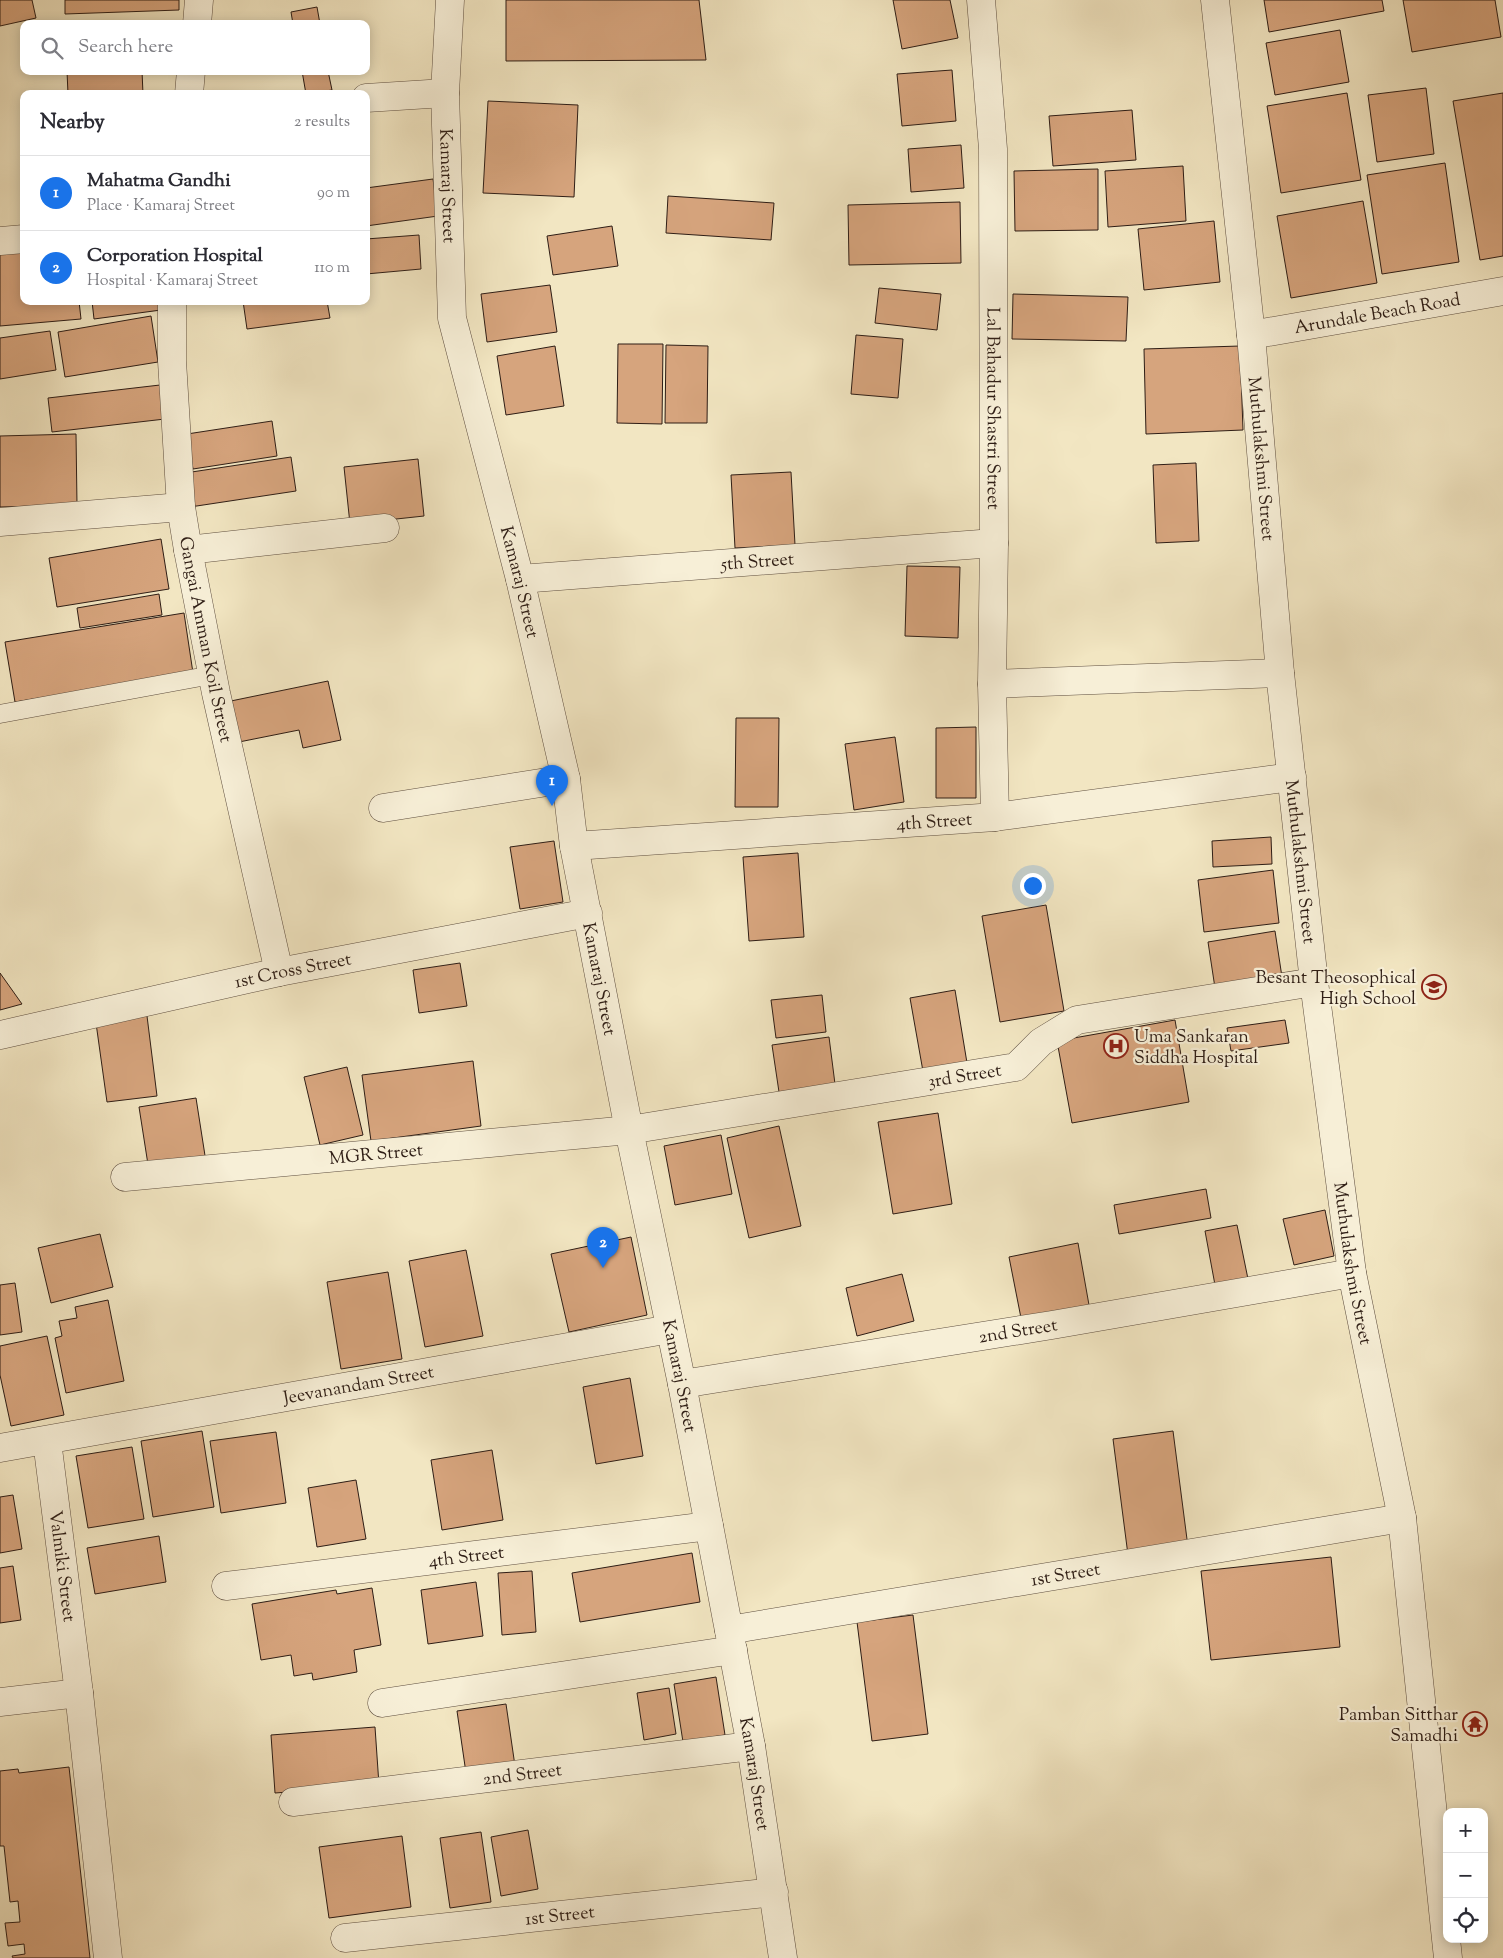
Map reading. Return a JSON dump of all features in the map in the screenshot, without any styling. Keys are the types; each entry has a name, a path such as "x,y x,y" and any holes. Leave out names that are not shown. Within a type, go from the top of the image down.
{"street":[{"path":"196,20 199,0"},
{"name":"Kamaraj Street","path":"450,0 445,92 452,318 520,579 566,779 574,846 629,1130 682,1384 751,1746 783,1958"},
{"name":"Lal Bahadur Shastri Street","path":"981,0 993,149 994,543 992,684 995,817"},
{"name":"Muthulakshmi Street","path":"1215,0 1251,335 1280,673 1314,982 1352,1273 1402,1518 1448,1958"},
{"path":"189,90 191,75"},
{"path":"370,98 445,92"},
{"path":"0,241 20,239"},
{"name":"Arundale Beach Road","path":"1251,335 1503,291"},
{"name":"Gangai Amman Koil Street","path":"172,305 172,361 181,507 212,675 279,972"},
{"path":"0,522 181,507"},
{"path":"188,550 385,528"},
{"name":"5th Street","path":"520,579 994,543"},
{"path":"992,684 1280,673"},
{"name":"4th Street","path":"574,846 995,817 1292,777"},
{"path":"383,808 566,779"},
{"name":"1st Cross Street","path":"0,1035 279,972 588,913"},
{"name":"3rd Street","path":"629,1130 1016,1067 1041,1042 1077,1020 1314,982"},
{"name":"MGR Street","path":"125,1177 629,1130"},
{"name":"2nd Street","path":"682,1384 1042,1326 1352,1273"},
{"name":"Jeevanandam Street","path":"0,1448 670,1329"},
{"name":"Valmiki Street","path":"47,1440 79,1693 108,1958"},
{"name":"1st Street","path":"382,1704 1402,1518"},
{"name":"4th Street","path":"226,1586 708,1526"},
{"path":"0,1702 79,1693"},
{"name":"2nd Street","path":"293,1802 751,1746"},
{"name":"1st Street","path":"345,1938 774,1892"}],"lane":[{"path":"0,714 212,675"}],"building":[{"path":"0,0 32,0 36,18 20,20 0,26"},
{"path":"65,0 179,0 179,10 65,14"},
{"path":"506,0 699,0 706,60 506,61"},
{"path":"893,0 950,0 958,38 902,49"},
{"path":"1264,0 1382,0 1384,11 1269,32"},
{"path":"1403,0 1495,0 1501,37 1412,52"},
{"path":"317,7 319,20 292,20 291,12"},
{"path":"1340,30 1349,82 1275,95 1266,43"},
{"path":"952,70 956,121 902,126 897,74"},
{"path":"67,75 142,75 143,90 68,90"},
{"path":"303,75 329,75 332,90 305,90"},
{"path":"1426,88 1434,154 1377,162 1368,95"},
{"path":"1347,93 1361,180 1281,193 1267,106"},
{"path":"1503,93 1503,256 1480,260 1453,101"},
{"path":"488,101 578,105 574,197 483,193"},
{"path":"1132,110 1136,160 1053,166 1049,116"},
{"path":"961,145 964,188 911,192 908,149"},
{"path":"1445,163 1459,262 1382,274 1367,175"},
{"path":"1183,166 1186,221 1108,227 1105,171"},
{"path":"1098,169 1098,230 1015,231 1014,171"},
{"path":"433,179 438,216 370,225 370,187"},
{"path":"668,196 774,203 771,240 666,233"},
{"path":"1363,201 1377,283 1291,298 1277,216"},
{"path":"960,202 961,263 849,265 848,205"},
{"path":"1214,221 1220,282 1144,290 1138,229"},
{"path":"612,226 618,266 553,275 547,236"},
{"path":"419,235 421,269 370,274 370,239"},
{"path":"20,249 20,305 79,305 81,319 0,326 0,251"},
{"path":"550,285 557,332 487,342 481,294"},
{"path":"879,288 941,294 937,330 875,323"},
{"path":"1013,294 1128,297 1126,341 1012,339"},
{"path":"92,305 160,305 161,310 94,319"},
{"path":"244,305 328,305 330,318 247,329"},
{"path":"151,316 158,362 65,377 58,332"},
{"path":"50,331 56,370 0,379 0,338"},
{"path":"856,335 903,339 898,398 851,394"},
{"path":"618,344 663,344 662,424 617,423"},
{"path":"666,345 708,346 707,423 665,423"},
{"path":"555,346 564,406 506,415 497,356"},
{"path":"1240,346 1243,430 1146,434 1144,349"},
{"path":"160,385 165,419 52,432 48,398"},
{"path":"272,421 277,456 193,469 187,434"},
{"path":"76,434 77,505 0,507 0,436"},
{"path":"291,457 296,491 190,507 185,473"},
{"path":"418,459 424,516 350,524 344,467"},
{"path":"1196,463 1199,541 1156,543 1153,465"},
{"path":"791,472 795,545 735,548 731,475"},
{"path":"161,539 169,589 57,607 49,558"},
{"path":"907,566 960,567 958,638 905,636"},
{"path":"159,594 162,615 80,628 77,608"},
{"path":"184,613 193,673 15,702 5,642"},
{"path":"328,681 341,740 303,748 299,730 234,743 226,702"},
{"path":"736,718 779,718 778,807 735,807"},
{"path":"976,727 976,798 936,798 936,728"},
{"path":"895,737 904,802 854,810 845,744"},
{"path":"1271,837 1272,864 1213,867 1212,841"},
{"path":"554,841 563,902 520,909 510,847"},
{"path":"798,853 804,937 749,941 743,857"},
{"path":"1273,870 1279,923 1204,932 1198,880"},
{"path":"1046,905 1064,1011 1000,1022 982,916"},
{"path":"1275,931 1282,977 1215,988 1208,942"},
{"path":"460,963 467,1006 419,1013 413,970"},
{"path":"0,973 22,1004 0,1010"},
{"path":"955,990 968,1069 924,1077 910,998"},
{"path":"822,995 826,1032 776,1038 771,1000"},
{"path":"147,1016 157,1096 107,1102 96,1023"},
{"path":"1175,1020 1189,1102 1072,1123 1057,1041"},
{"path":"1285,1020 1289,1043 1231,1051 1227,1028"},
{"path":"829,1037 835,1084 779,1092 772,1045"},
{"path":"473,1061 481,1126 371,1141 362,1075"},
{"path":"347,1067 363,1135 320,1145 304,1077"},
{"path":"196,1098 206,1162 149,1171 139,1107"},
{"path":"938,1113 952,1204 893,1214 878,1122"},
{"path":"779,1126 801,1226 749,1238 727,1138"},
{"path":"721,1135 732,1194 675,1205 664,1146"},
{"path":"1206,1189 1211,1218 1119,1234 1114,1205"},
{"path":"1325,1210 1334,1256 1294,1265 1283,1219"},
{"path":"1237,1225 1248,1279 1215,1285 1205,1231"},
{"path":"100,1234 113,1287 51,1303 38,1248"},
{"path":"631,1237 647,1315 569,1332 551,1254"},
{"path":"1078,1243 1089,1305 1021,1318 1009,1257"},
{"path":"466,1250 483,1336 425,1347 409,1261"},
{"path":"388,1272 402,1359 341,1369 327,1282"},
{"path":"902,1274 914,1321 857,1336 846,1288"},
{"path":"15,1283 22,1332 0,1335 0,1285"},
{"path":"108,1300 124,1381 66,1393 55,1338 62,1336 59,1321 77,1318 75,1307"},
{"path":"47,1336 64,1415 11,1426 0,1375 0,1346"},
{"path":"630,1378 643,1456 596,1464 583,1387"},
{"path":"202,1431 214,1507 153,1517 141,1441"},
{"path":"1173,1431 1188,1547 1128,1555 1113,1439"},
{"path":"276,1432 286,1503 221,1513 210,1441"},
{"path":"132,1447 144,1519 88,1528 76,1456"},
{"path":"492,1450 503,1520 442,1530 431,1460"},
{"path":"356,1480 366,1539 317,1547 308,1488"},
{"path":"13,1495 22,1549 0,1553 0,1497"},
{"path":"159,1536 166,1582 95,1594 87,1548"},
{"path":"692,1553 700,1602 580,1622 572,1573"},
{"path":"1331,1557 1340,1647 1211,1660 1201,1571"},
{"path":"13,1566 21,1620 0,1623 0,1568"},
{"path":"532,1571 536,1632 502,1635 498,1573"},
{"path":"476,1582 483,1636 428,1644 421,1590"},
{"path":"372,1588 381,1645 354,1650 357,1672 313,1680 312,1673 294,1676 291,1655 261,1660 252,1604 336,1590 337,1594"},
{"path":"913,1615 928,1734 872,1741 857,1622"},
{"path":"716,1677 725,1735 683,1742 674,1684"},
{"path":"669,1688 676,1734 644,1740 637,1693"},
{"path":"506,1704 515,1766 466,1773 457,1711"},
{"path":"375,1727 379,1785 275,1793 271,1735"},
{"path":"69,1767 90,1958 13,1958 12,1956 25,1954 24,1944 8,1946 5,1923 20,1922 18,1901 10,1902 4,1846 0,1846 0,1771 18,1769 19,1773"},
{"path":"528,1830 538,1889 501,1896 491,1837"},
{"path":"481,1832 491,1902 450,1908 440,1838"},
{"path":"402,1836 411,1907 329,1918 319,1847"}],"place":[{"name":"Mahatma Gandhi","path":"552,806"},
{"name":"Besant Theosophical High School","path":"1434,987"},
{"name":"Uma Sankaran Siddha Hospital","path":"1116,1046"},
{"name":"Corporation Hospital","path":"603,1268"},
{"name":"Pamban Sitthar Samadhi","path":"1475,1724"}]}
